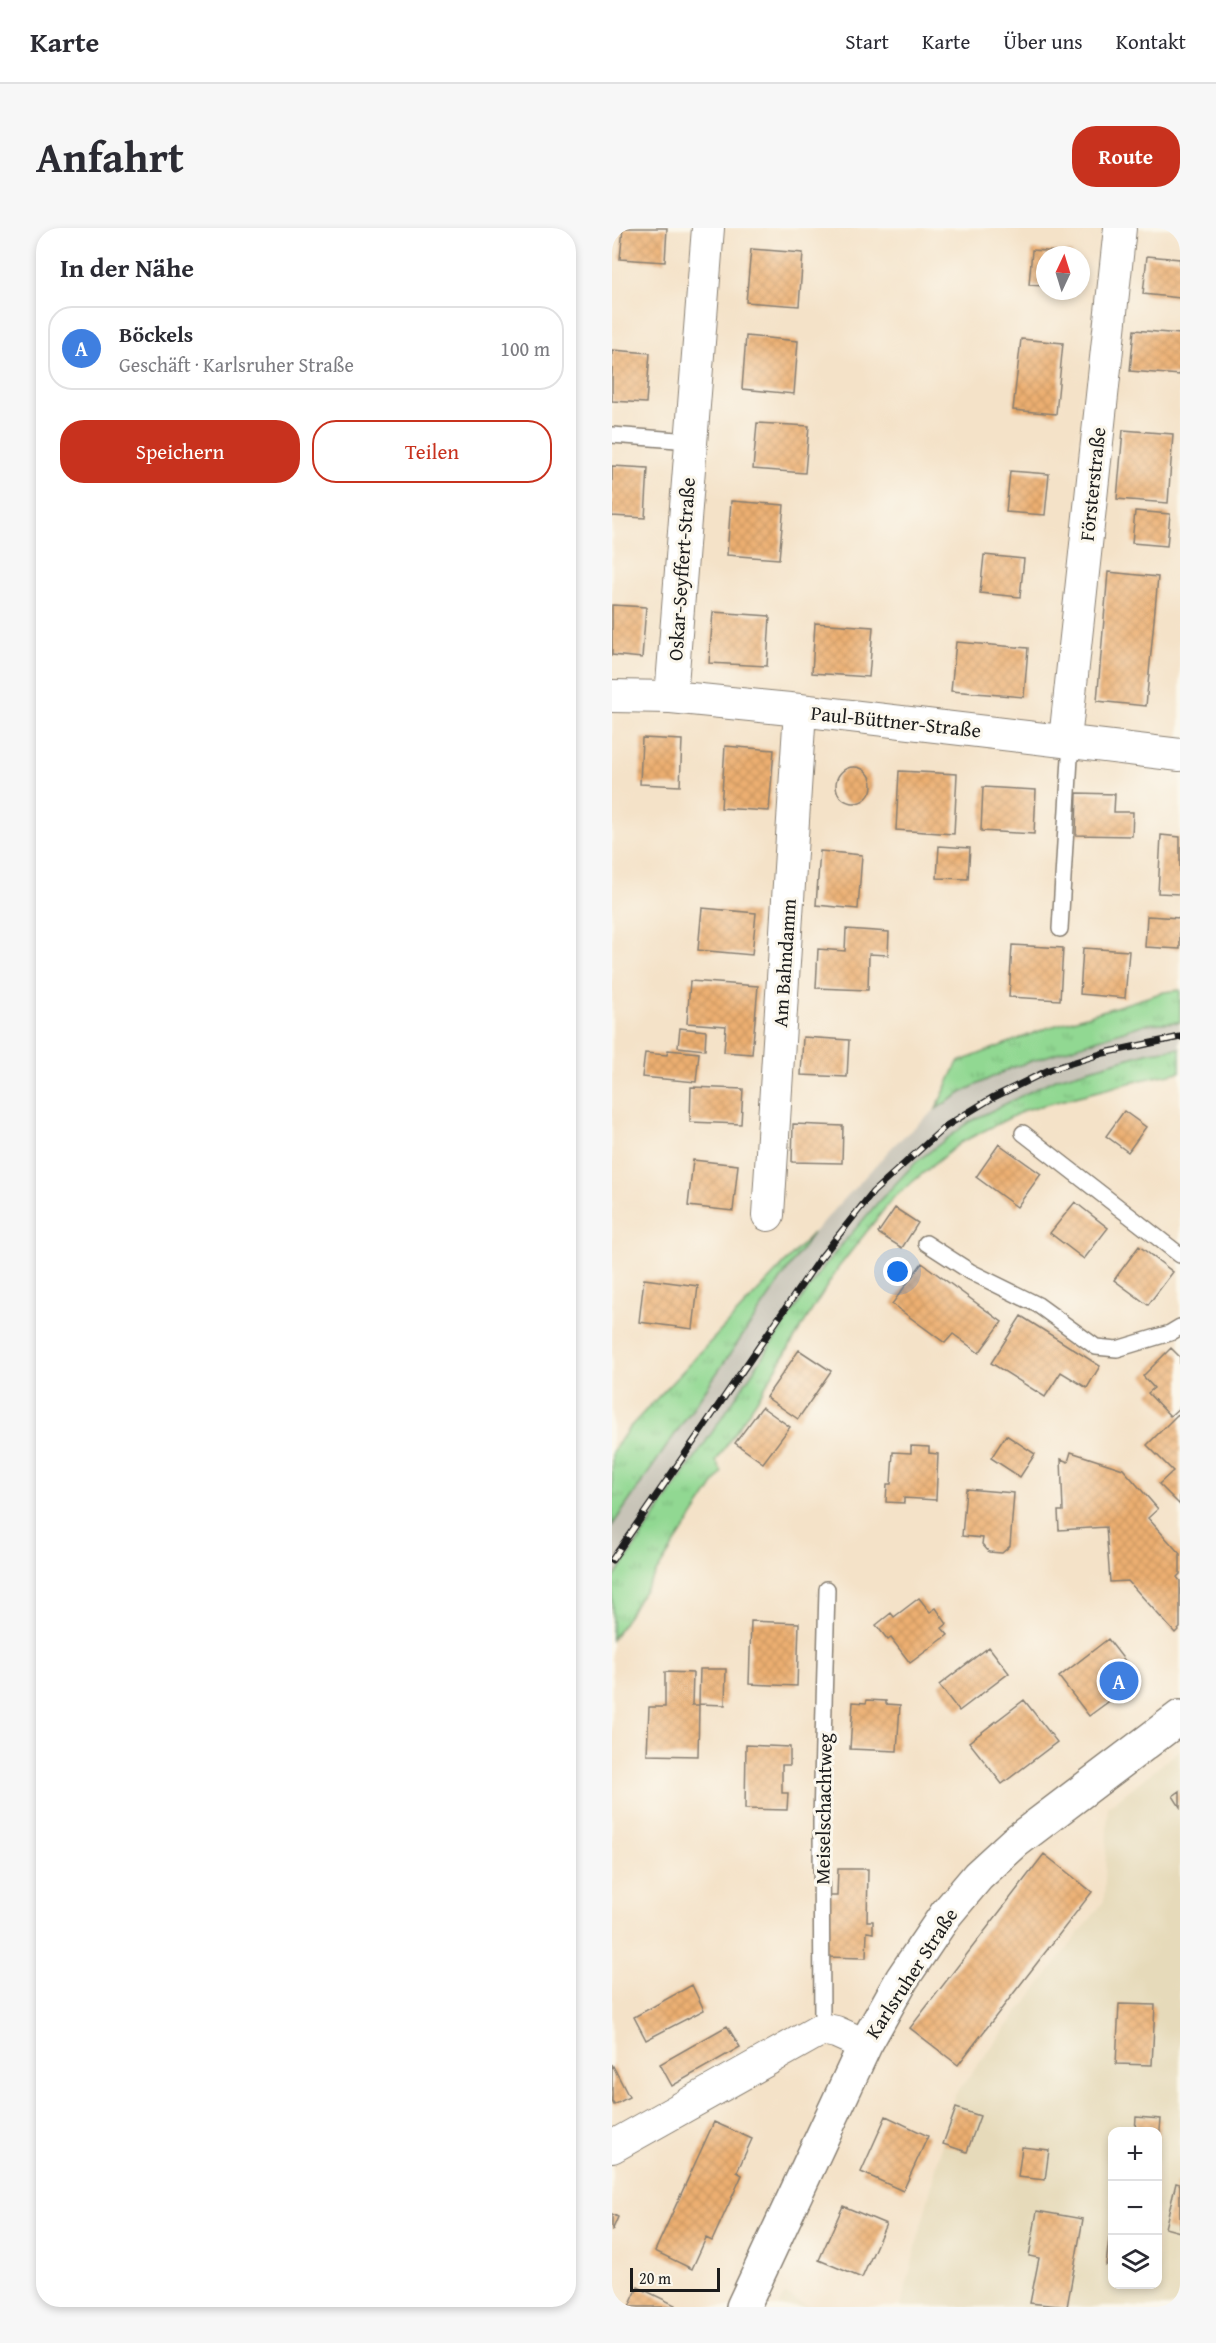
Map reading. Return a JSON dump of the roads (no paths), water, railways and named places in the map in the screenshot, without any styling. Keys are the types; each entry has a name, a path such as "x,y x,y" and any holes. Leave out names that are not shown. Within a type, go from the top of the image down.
{"main road":[{"name":"Karlsruher Straße","path":"743,2307 865,2045 909,1970 946,1914 978,1876 1016,1842 1180,1717"}],"street":[{"name":"Oskar-Seyffert-Straße","path":"671,697 708,228"},
{"name":"Försterstraße","path":"1068,740 1119,228"},
{"name":"Paul-Büttner-Straße","path":"612,696 671,697 800,710 1180,755"},
{"name":"Am Bahndamm","path":"768,1215 800,710"},
{"path":"612,2147 822,2029 836,2032 865,2045"}],"lane":[{"path":"612,435 690,441"},
{"path":"1060,929 1068,740"},
{"path":"1023,1132 1180,1255"},
{"path":"926,1243 970,1272 1038,1305 1096,1347 1117,1349 1170,1333 1180,1327"},
{"name":"Meiselschachtweg","path":"822,2029 821,1821 827,1589"}],"railway":[{"path":"612,1560 818,1261 873,1192 946,1126 992,1098 1049,1070 1104,1053 1180,1037"}],"place":[{"name":"Böckels","path":"1119,1681"}]}
